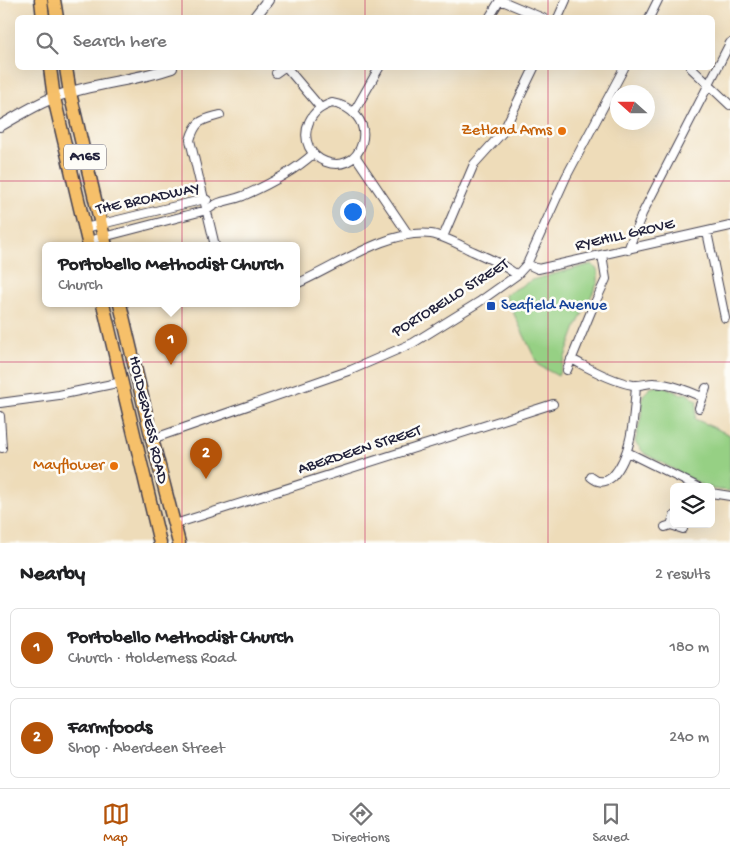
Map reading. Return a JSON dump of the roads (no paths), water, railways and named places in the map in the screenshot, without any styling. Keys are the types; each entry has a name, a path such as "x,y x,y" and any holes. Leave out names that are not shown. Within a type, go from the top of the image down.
{"highway":[{"path":"41,0 43,15"},
{"path":"54,0 56,15"},
{"name":"A165","path":"50,70 54,98 88,242"},
{"name":"A165","path":"66,70 105,242"},
{"name":"HOLDERNESS ROAD","path":"104,307 160,543"},
{"name":"HOLDERNESS ROAD","path":"121,307 179,543"}],"street":[{"path":"256,15 268,0"},
{"path":"492,15 500,0 536,15"},
{"path":"559,15 566,0"},
{"path":"650,15 658,0"},
{"path":"628,250 642,214 730,43"},
{"path":"0,126 54,98 70,92 166,70"},
{"path":"289,70 320,107"},
{"path":"354,112 377,70"},
{"path":"443,237 474,164 503,132 533,70"},
{"name":"PORTOBELLO STREET","path":"152,439 351,370 404,347 479,302 518,275 527,264 566,177 623,70"},
{"path":"693,70 730,105"},
{"path":"340,104 354,112 362,124 364,137 361,149 356,157 345,163 333,164 322,161 313,154 307,143 305,130 311,117 320,107 340,104"},
{"path":"214,242 190,140 193,128 200,120 209,115 220,115"},
{"name":"THE BROADWAY","path":"105,242 207,210 216,203 242,196 279,178 313,154"},
{"path":"356,157 408,234"},
{"name":"THE BROADWAY","path":"85,228 204,199 216,203"},
{"name":"RYEHILL GROVE","path":"527,264 538,269 730,226"},
{"path":"707,232 725,318"},
{"path":"300,282 384,241 408,234 431,234 443,237 488,258 518,275"},
{"path":"567,370 606,279 602,255"},
{"path":"572,359 605,376 636,385 666,384 702,397"},
{"path":"0,404 59,395 122,382"},
{"path":"592,477 602,486 623,462 627,452 635,404 636,385"},
{"path":"698,408 706,388"},
{"name":"ABERDEEN STREET","path":"175,524 553,404"},
{"path":"0,416 2,448"},
{"path":"627,452 684,483"},
{"path":"715,494 730,496"},
{"path":"678,528 683,529"}],"place":[{"name":"Zetland Arms","path":"562,131"},
{"name":"Seafield Avenue","path":"491,306"},
{"name":"Portobello Methodist Church","path":"171,365"},
{"name":"Mayflower","path":"114,466"},
{"name":"Farmfoods","path":"206,479"}]}
